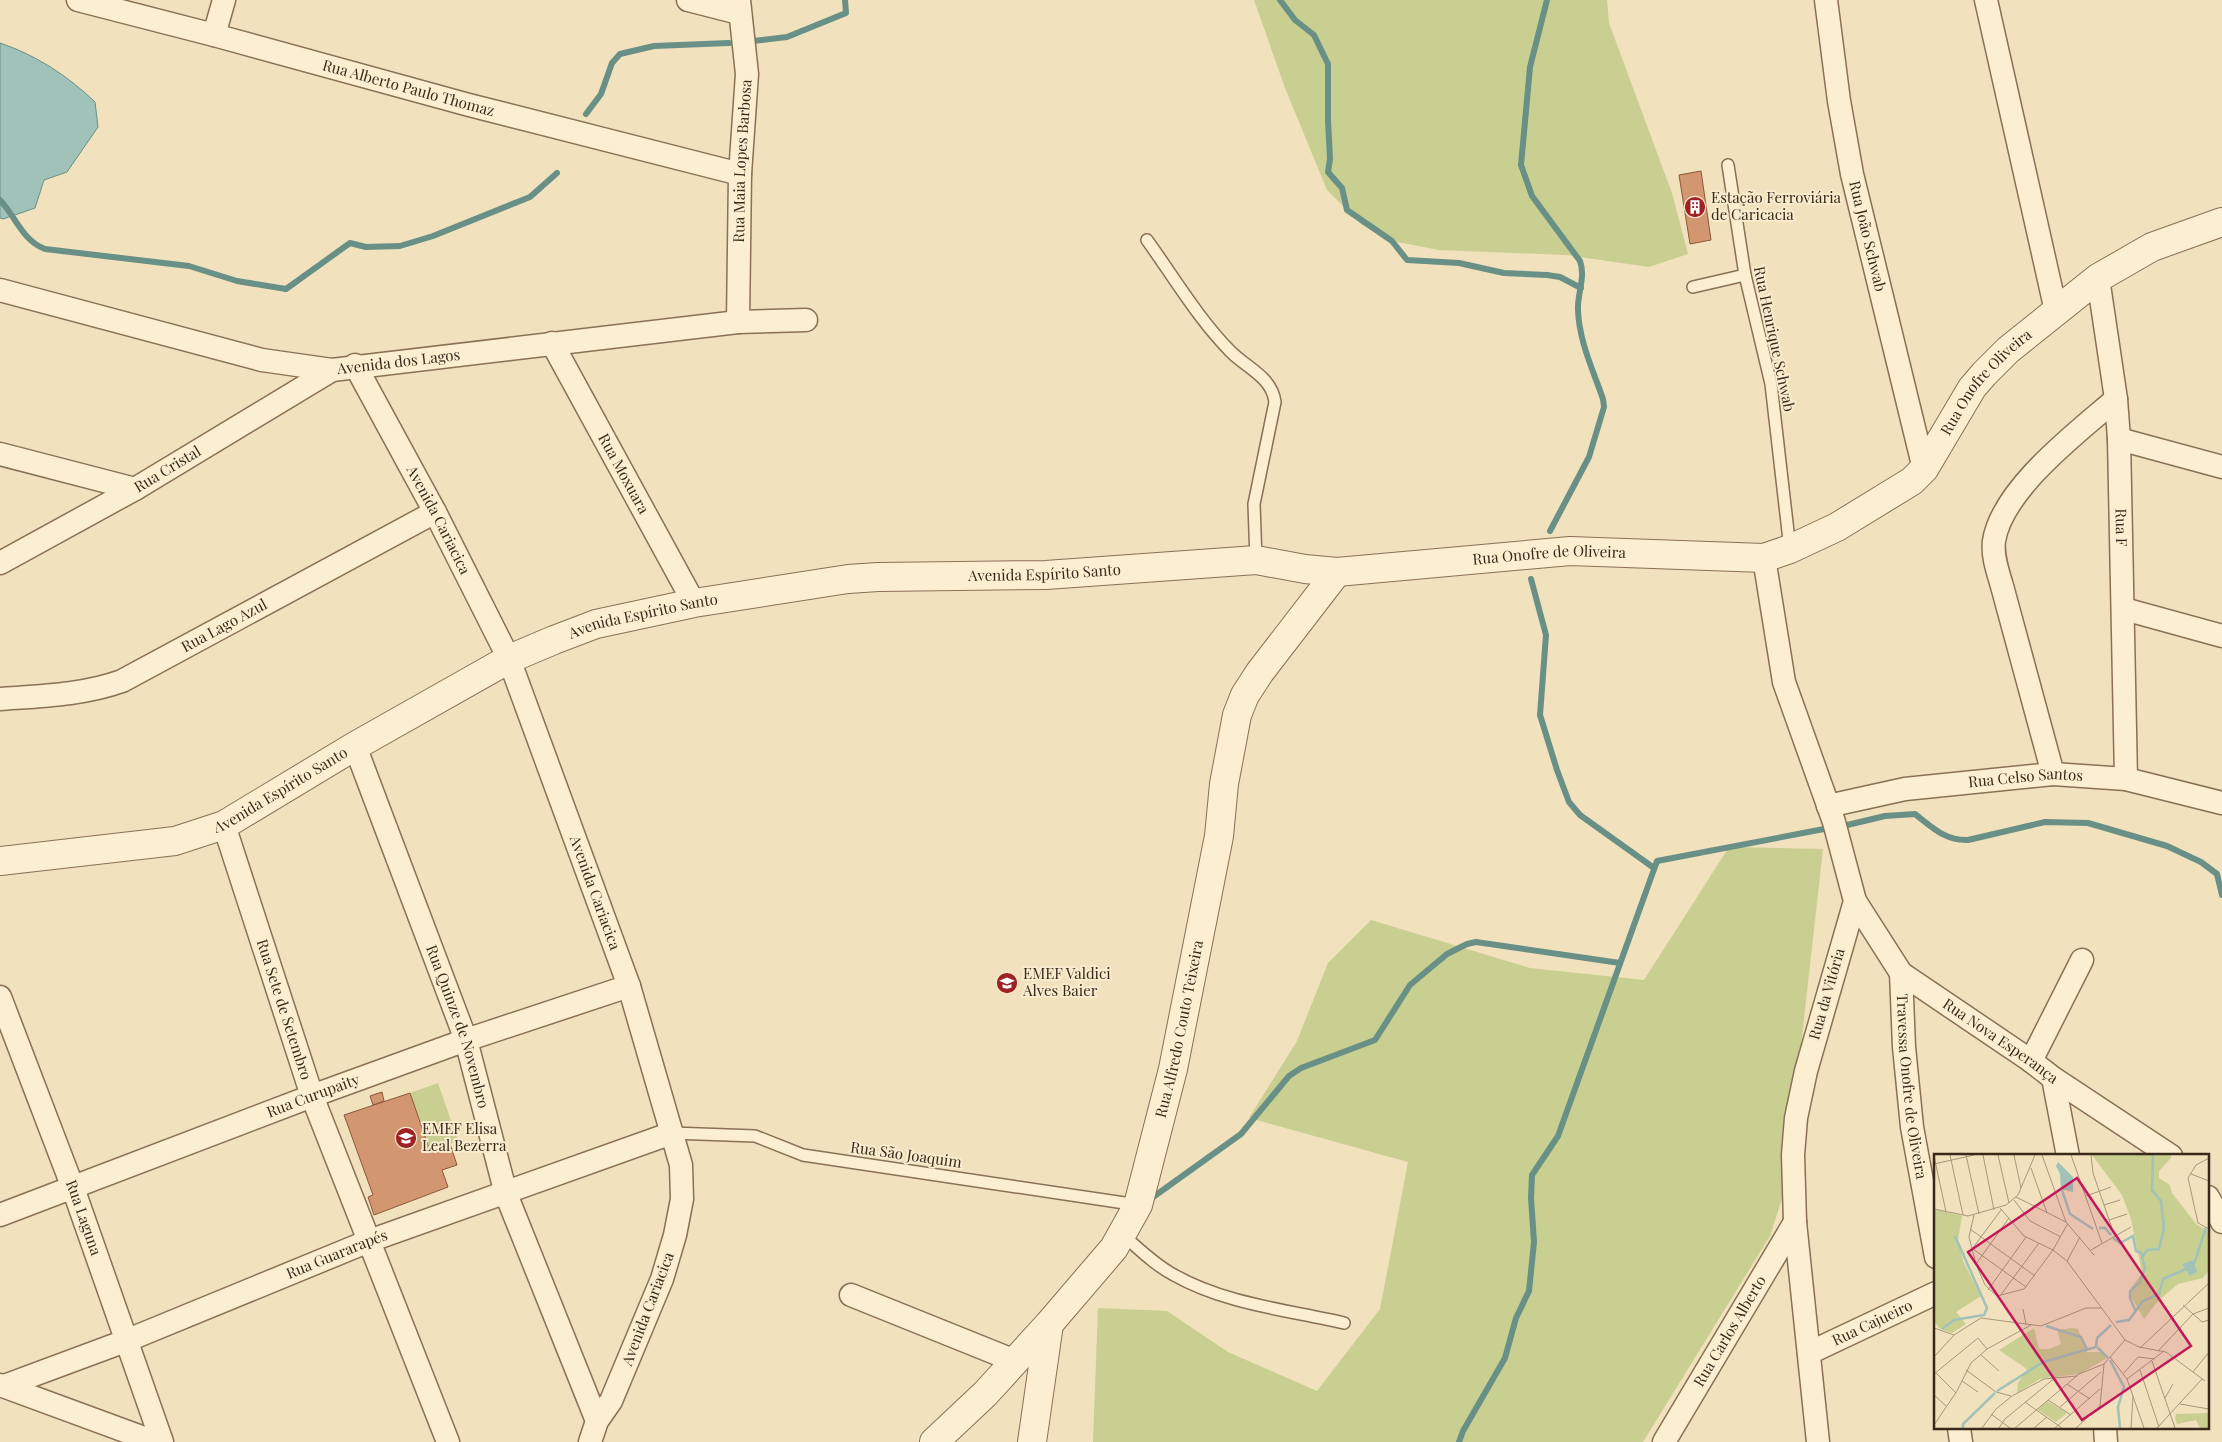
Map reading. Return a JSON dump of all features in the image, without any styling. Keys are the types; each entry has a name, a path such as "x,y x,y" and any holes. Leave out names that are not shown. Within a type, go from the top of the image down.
{"street":[{"name":"Rua Alberto Paulo Thomaz","path":"78,0 469,105 740,174"},
{"path":"214,35 224,0"},
{"path":"688,0 739,6"},
{"name":"Rua João Schwab","path":"1826,0 1839,101 1852,174 1924,468"},
{"path":"1986,0 2056,311"},
{"name":"Rua Maia Lopes Barbosa","path":"738,322 740,174 747,74 739,6"},
{"name":"Rua Onofre Oliveira","path":"1764,558 1790,549 1837,527 1904,486 1924,468 1972,388 2008,350 2098,278 2152,247 2222,222"},
{"name":"Rua F","path":"2098,278 2116,399 2119,439 2124,609 2126,780"},
{"name":"Avenida dos Lagos","path":"0,290 262,360 332,370 738,322 806,320"},
{"name":"Rua Moxuara","path":"552,343 694,603"},
{"name":"Avenida Cariacica","path":"355,366 435,512 509,660 629,986 681,1165 682,1199 675,1235 662,1279 611,1401 597,1421 590,1442"},
{"name":"Rua Cristal","path":"0,563 135,489 332,370"},
{"path":"2053,774 2000,579 1995,557 1994,541 1998,524 2009,504 2030,479 2052,455 2116,399"},
{"path":"2119,439 2222,467"},
{"path":"0,454 135,489"},
{"name":"Rua Lago Azul","path":"0,700 100,689 122,681 435,512"},
{"name":"Rua Onofre de Oliveira","path":"1337,572 1570,551 1764,558"},
{"path":"1764,558 1784,682 1828,806 1855,901"},
{"name":"Avenida Espírito Santo","path":"0,861 175,841 224,826 355,746 509,660 596,624 694,603 848,579 1046,574 1256,560 1305,569 1337,572"},
{"name":"Rua Alfredo Couto Teixeira","path":"934,1442 985,1394 1049,1324 1123,1235 1138,1205 1175,1060 1219,836 1224,784 1237,715 1245,695 1260,672 1337,572"},
{"path":"2124,609 2222,636"},
{"name":"Rua Quinze de Novembro","path":"355,746 466,1040 506,1194 597,1421"},
{"name":"Rua Celso Santos","path":"1828,806 1905,789 2053,774 2126,780 2222,803"},
{"name":"Rua Sete de Setembro","path":"224,826 312,1096 448,1442"},
{"name":"Rua Nova Esperança","path":"1855,901 1901,973 2053,1078 2168,1154"},
{"name":"Rua da Vitória","path":"1818,1442 1796,1222 1793,1156 1796,1118 1821,1014 1855,901"},
{"path":"2031,1061 2082,960"},
{"name":"Travessa Onofre de Oliveira","path":"1901,973 1904,1047 1912,1127 1934,1246"},
{"name":"Rua Curupaity","path":"0,1215 312,1096 466,1040 629,986"},
{"name":"Rua Laguna","path":"0,997 73,1188 128,1340 162,1442"},
{"path":"2053,1078 2068,1154"},
{"name":"Rua Guararapés","path":"2,1386 128,1340 369,1241 506,1194 672,1133"},
{"path":"2210,1201 2222,1222"},
{"name":"Rua Carlos Alberto","path":"1664,1442 1796,1222"},
{"name":"Rua Cajueiro","path":"1809,1354 1934,1294"},
{"path":"851,1295 1015,1361"},
{"path":"1032,1442 1049,1324"},
{"path":"2,1386 155,1442"},
{"path":"1678,1416 1680,1442"}],"lane":[{"name":"Rua Henrique Schwab","path":"1728,165 1745,275 1771,384 1790,549"},
{"path":"1147,240 1219,340 1265,380 1274,394 1275,402 1254,504 1256,560"},
{"path":"1693,287 1745,275"},
{"name":"Rua São Joaquim","path":"672,1133 755,1136 803,1155 1138,1205"},
{"path":"1123,1235 1153,1261 1196,1286 1232,1298 1344,1323"}],"green space":[{"path":"1254,0 1607,0 1609,23 1672,193 1688,254 1649,267 1566,255 1439,250 1387,240 1361,224 1327,190 1285,88"},
{"path":"1729,847 1823,849 1785,1189 1770,1236 1643,1442 1093,1442 1098,1308 1167,1311 1228,1352 1317,1391 1380,1309 1408,1162 1249,1118 1297,1041 1328,963 1371,920 1530,968 1644,980"},
{"path":"438,1083 458,1141 430,1151 410,1093"}],"water":[{"path":"0,43 39,60 85,92 95,102 98,127 67,172 44,180 35,208 3,219 0,218"}],"building":[{"name":"Estação Ferroviária de Caricacia","path":"1701,171 1711,240 1690,244 1679,175"},
{"path":"382,1092 384,1101 373,1105 370,1096"},
{"path":"410,1093 430,1151 450,1144 457,1165 442,1170 448,1187 374,1215 368,1197 373,1195 344,1115"}],"waterway":[{"path":"753,41 787,37 846,13 845,0"},
{"path":"1280,0 1295,20 1314,35 1328,64 1330,159 1328,172 1342,188 1347,210 1392,241 1407,260 1459,263 1504,273 1560,277 1581,288"},
{"path":"1547,0 1530,67 1521,165 1532,196 1580,261 1582,279 1578,304 1579,322 1604,407 1589,457 1550,531"},
{"path":"586,114 601,94 612,63 620,54 654,46 729,43"},
{"path":"0,200 25,234 37,245 45,249 189,266 237,281 286,289 350,243 366,247 400,246 433,236 530,197 557,173"},
{"path":"1531,579 1546,635 1540,715 1569,802 1580,815 1654,868"},
{"path":"1843,826 1885,816 1915,814 1946,836 1968,840 2045,822 2088,823 2167,846 2201,862 2217,874 2222,895"},
{"path":"1459,1442 1463,1431 1505,1358 1516,1318 1529,1291 1534,1242 1531,1198 1532,1175 1558,1136 1657,861 1824,829"},
{"path":"1149,1200 1241,1134 1289,1076 1301,1068 1375,1040 1410,985 1447,954 1467,944 1476,942 1620,963"}],"place":[{"name":"Estação Ferroviária de Caricacia","path":"1695,207"},
{"name":"EMEF Valdici Alves Baier","path":"1007,983"},
{"name":"EMEF Elisa Leal Bezerra","path":"406,1138"}]}
